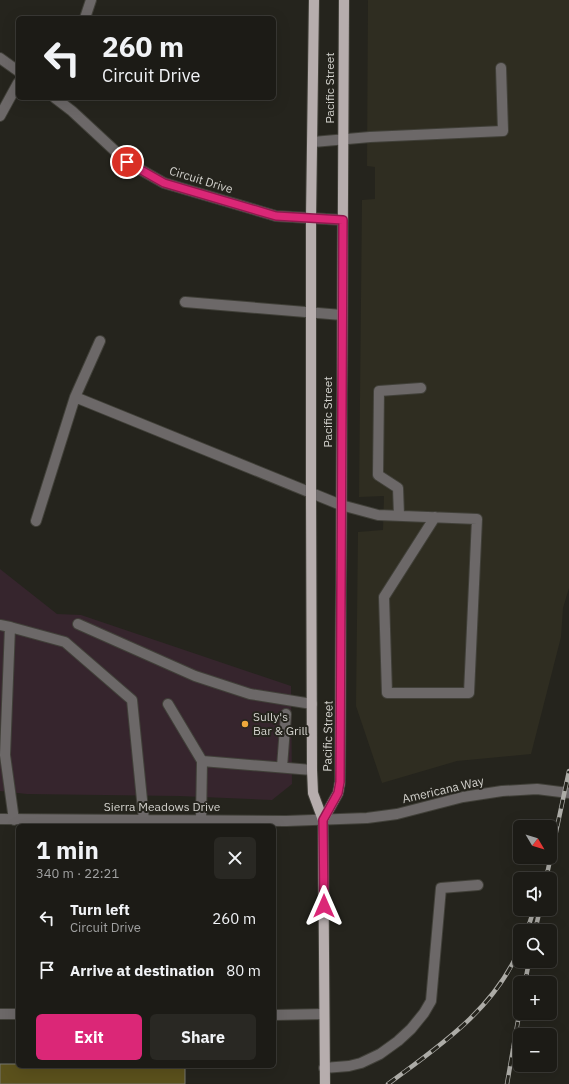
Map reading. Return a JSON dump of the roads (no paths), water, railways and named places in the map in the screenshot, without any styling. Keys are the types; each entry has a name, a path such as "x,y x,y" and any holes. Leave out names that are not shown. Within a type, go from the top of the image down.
{"main road":[{"name":"Pacific Street","path":"314,0 311,218 312,770 313,793 323,820 325,1084"},
{"name":"Pacific Street","path":"323,820 338,793 340,782 344,0"}],"street":[{"path":"86,16 91,0"},
{"path":"0,58 16,70"},
{"path":"313,142 343,141 370,137 503,131 501,68"},
{"path":"0,116 16,87"},
{"name":"Circuit Drive","path":"58,100 72,111 127,162 164,183 276,216 343,220"},
{"path":"185,302 342,314"},
{"path":"36,521 75,397 100,341"},
{"path":"399,515 398,488 378,475 379,391 420,388"},
{"path":"75,397 341,505 378,515 399,515 477,519 469,693 387,693 384,597 435,517"},
{"path":"78,624 195,676 250,694 312,704"},
{"path":"0,625 65,642 132,700 144,820"},
{"path":"10,627 3,755 14,820"},
{"path":"168,704 202,761 201,821"},
{"path":"282,767 286,714"},
{"path":"202,761 312,770"},
{"name":"Americana Way","path":"323,820 378,818 463,797 502,791 537,789 569,792"},
{"name":"Sierra Meadows Drive","path":"0,819 201,821 323,820"},
{"path":"324,1068 349,1066 361,1063 380,1054 411,1029 431,1001 442,888 478,884"},
{"path":"0,1014 16,1014"},
{"path":"276,1015 324,1014"}],"railway":[{"path":"547,872 569,771"},
{"path":"529,924 532,916"},
{"path":"537,924 538,916"},
{"path":"388,1084 445,1041 463,1025 496,990 513,962"},
{"path":"526,976 528,968"},
{"path":"507,1084 518,1020"}],"place":[{"name":"Sully's Bar & Grill","path":"245,724"}]}
